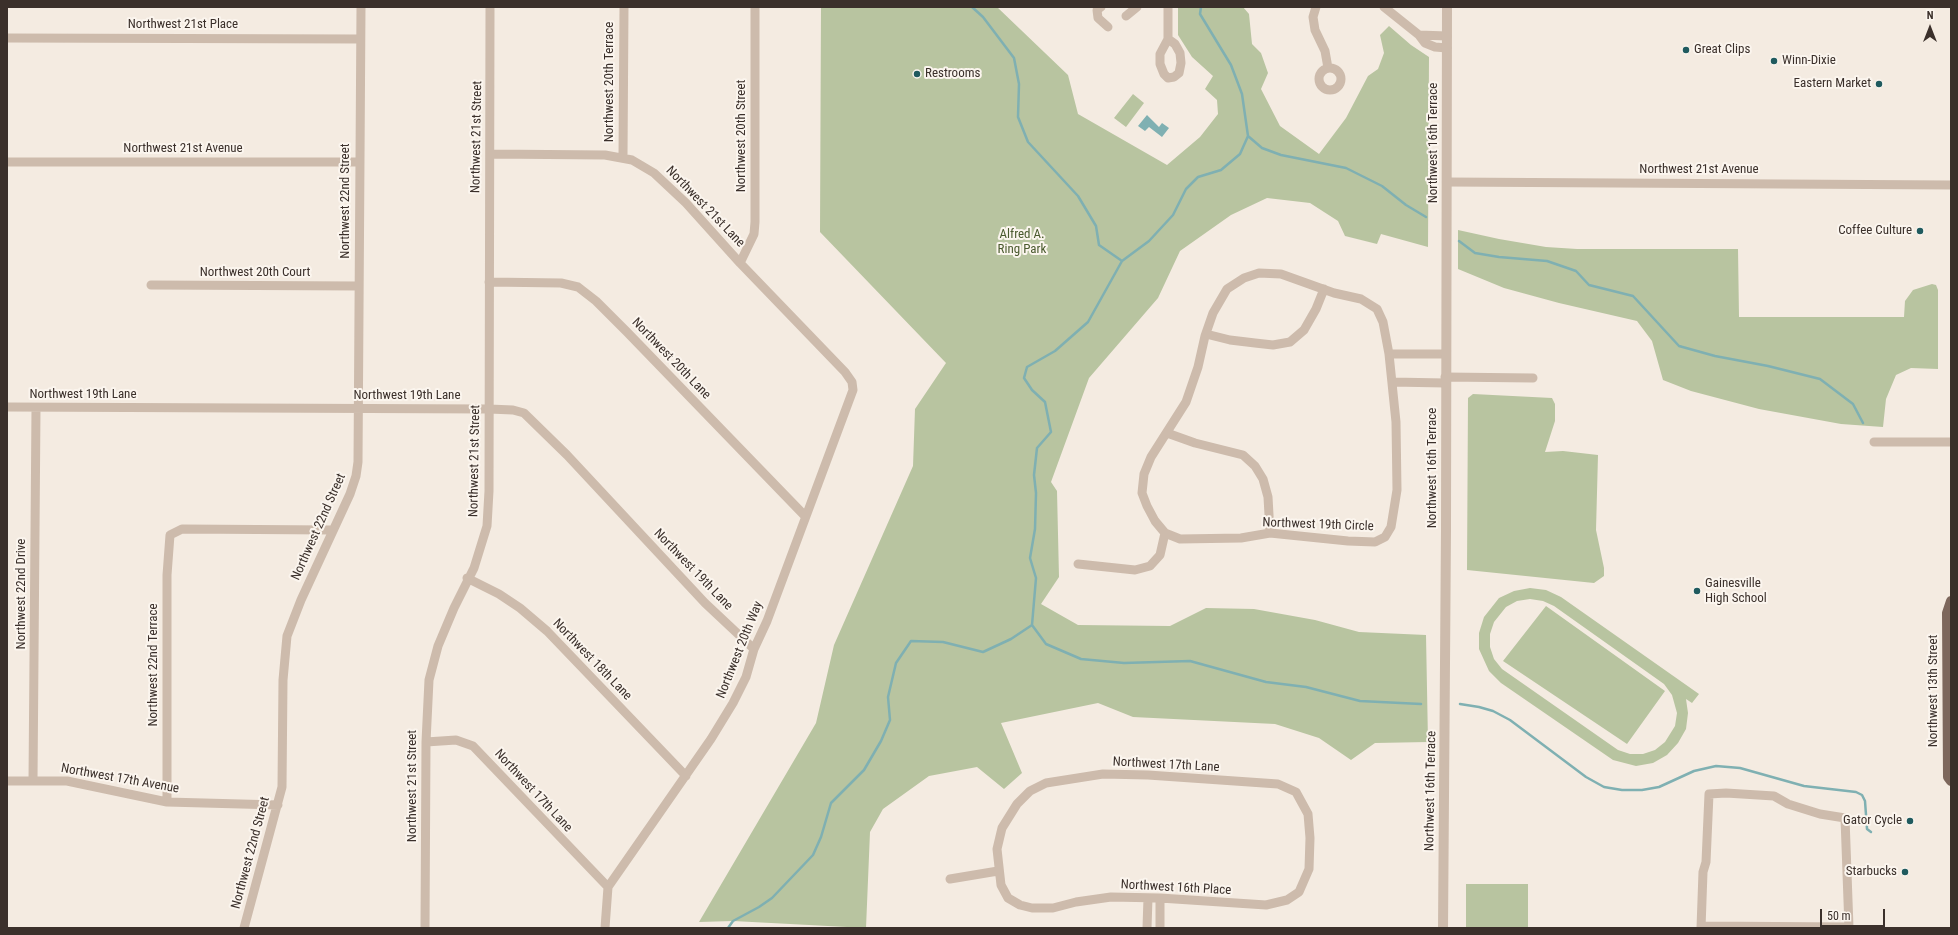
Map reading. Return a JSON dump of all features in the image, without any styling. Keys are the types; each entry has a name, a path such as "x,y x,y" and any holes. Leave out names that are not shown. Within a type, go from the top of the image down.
{"main road":[{"name":"Northwest 13th Street","path":"1951,601 1949,617 1948,777 1951,781"}],"street":[{"name":"Northwest 22nd Street","path":"244,928 282,788 283,680 286,636 356,476 359,446 360,7"},
{"name":"Northwest 21st Street","path":"426,928 426,742 429,680 438,646 467,578 474,568 487,526 490,491 490,7"},
{"name":"Northwest 20th Terrace","path":"623,157 624,7"},
{"name":"Northwest 20th Street","path":"740,263 754,234 755,222 755,7"},
{"path":"1101,7 1098,10 1098,18 1108,27"},
{"path":"1126,16 1138,7"},
{"path":"1168,7 1168,39"},
{"path":"1316,7 1313,17 1315,30 1325,52 1328,68"},
{"path":"1384,7 1419,35 1428,45 1447,48"},
{"name":"Northwest 16th Terrace","path":"1443,928 1446,538 1445,354 1447,7"},
{"path":"1419,35 1447,36"},
{"name":"Northwest 21st Place","path":"7,38 360,39"},
{"name":"Northwest 21st Lane","path":"490,154 605,155 623,157 632,160 654,173 686,203 740,263 845,372 852,382"},
{"name":"Northwest 21st Avenue","path":"7,162 359,162"},
{"name":"Northwest 21st Avenue","path":"1447,182 1951,185"},
{"name":"Northwest 19th Circle","path":"1259,273 1281,274 1324,289 1361,299 1377,309 1383,322 1389,354 1396,429 1397,490 1391,527 1385,537 1375,542 1270,534 1241,538 1205,540 1180,539 1166,533 1155,521 1142,493 1144,474 1151,457 1186,402 1198,367 1213,313 1227,289 1244,278 1259,273"},
{"name":"Northwest 20th Lane","path":"489,282 561,283 578,288 584,292 596,301 627,332 805,516"},
{"name":"Northwest 20th Court","path":"151,286 359,286"},
{"path":"1206,334 1255,344 1273,345 1290,342 1304,330 1316,309 1324,289"},
{"path":"1389,354 1445,354"},
{"path":"1392,382 1533,378"},
{"name":"Northwest 20th Way","path":"608,887 686,776 733,703 746,677 754,649 767,621 853,390 852,382"},
{"name":"Northwest 19th Lane","path":"7,407 489,409 513,410 524,413 567,455 705,603 754,649"},
{"name":"Northwest 22nd Drive","path":"33,781 36,408"},
{"path":"1167,433 1195,443 1243,455 1254,466 1263,480 1268,497 1270,534"},
{"path":"1874,442 1951,442"},
{"name":"Northwest 22nd Terrace","path":"167,802 168,550 170,535 182,529 222,528 332,530"},
{"path":"1078,564 1135,570 1150,566 1160,554 1166,533"},
{"name":"Northwest 18th Lane","path":"467,578 499,594 520,608 547,631 686,776"},
{"name":"Northwest 17th Lane","path":"426,742 456,740 473,746 608,887"},
{"name":"Northwest 17th Lane","path":"998,871 997,849 1002,828 1017,804 1030,791 1046,784 1073,778 1103,774 1148,775 1278,784 1296,792 1308,814 1309,869"},
{"name":"Northwest 17th Avenue","path":"7,781 67,781 167,802 278,805"},
{"path":"1726,793 1774,796 1788,804 1820,814 1845,818 1849,928 1701,927 1703,872 1706,862 1709,794 1726,793"},
{"name":"Northwest 16th Place","path":"998,871 1001,885 1008,898 1020,906 1032,908 1053,908 1111,897 1160,898 1266,905 1287,900 1299,892 1309,869"},
{"path":"950,879 998,871"},
{"path":"605,928 608,887"},
{"path":"1147,928 1148,898"},
{"path":"1160,898 1160,928"}],"green space":[{"name":"Alfred A. Ring Park","path":"821,7 997,7 1068,75 1078,114 1167,165 1200,137 1218,114 1217,100 1205,89 1213,76 1192,57 1178,35 1178,7 1243,7 1249,14 1252,44 1261,53 1268,73 1261,89 1280,126 1319,154 1346,118 1368,76 1378,69 1384,53 1380,35 1389,26 1411,45 1429,57 1428,247 1381,234 1377,244 1345,236 1338,221 1310,203 1267,198 1231,215 1180,251 1158,298 1089,378 1051,482 1057,491 1059,577 1041,604 1078,625 1170,626 1206,608 1254,609 1315,620 1359,632 1426,635 1428,742 1375,743 1351,760 1319,738 1275,724 1133,717 1098,703 1001,723 1022,773 1004,789 977,767 929,776 883,809 870,832 866,928 733,921 699,922 816,723 834,645 913,466 915,409 946,363 820,232"},
{"path":"1133,94 1144,103 1126,127 1114,118"},
{"path":"1458,230 1546,247 1577,249 1738,249 1739,317 1904,317 1905,301 1913,290 1932,284 1936,285 1938,290 1938,369 1911,368 1896,375 1886,399 1883,427 1841,424 1759,409 1691,391 1663,380 1652,341 1637,321 1559,303 1504,288 1458,269"},
{"path":"1473,394 1552,398 1555,404 1555,421 1545,452 1563,451 1598,455 1596,530 1604,568 1604,576 1594,583 1467,570 1468,398"},
{"path":"1530,588 1546,590 1561,597 1699,694 1692,703 1686,699 1688,713 1686,729 1678,743 1667,755 1653,763 1636,766 1613,760 1501,683 1489,671 1479,649 1479,633 1484,617 1499,598 1514,591","holes":["1530,599 1543,601 1554,606 1664,684 1672,695 1677,713 1675,726 1665,742 1655,750 1643,754 1630,754 1618,750 1502,669 1494,659 1490,647 1490,634 1494,622 1506,607 1517,601"]},
{"path":"1546,606 1665,691 1627,744 1503,661"},
{"path":"1466,884 1528,884 1528,928 1466,928"}],"water":[{"path":"1147,115 1159,127 1162,123 1169,128 1162,137 1149,127 1145,131 1138,126"}],"waterway":[{"path":"972,7 983,17 1014,58 1019,84 1018,117 1028,142 1078,196 1096,226 1099,245 1122,261"},
{"path":"1201,7 1200,14 1231,65 1242,94 1248,136"},
{"path":"1248,136 1262,148 1281,155 1346,168 1382,186 1406,205 1426,217"},
{"path":"728,928 733,921 772,898 813,855 821,837 831,803 864,770 881,741 890,720 888,697 896,663 911,641 943,642 983,652 1011,639 1032,625 1036,578 1030,558 1035,529 1036,493 1034,475 1037,448 1051,432 1045,402 1032,390 1024,378 1027,367 1055,351 1088,322 1122,261 1149,241 1173,215 1186,189 1198,177 1221,170 1240,154 1248,136"},
{"path":"1459,241 1475,253 1499,257 1547,261 1576,271 1589,285 1633,296 1679,346 1715,356 1768,366 1820,379 1853,404 1863,423"},
{"path":"1032,625 1046,644 1081,659 1124,663 1190,661 1266,682 1306,687 1360,701 1421,704"},
{"path":"1460,704 1493,711 1510,720 1586,777 1604,787 1622,790 1642,790 1659,787 1694,771 1716,766 1740,768 1804,786 1856,792 1862,795 1865,801 1867,829 1871,832"}],"place":[{"name":"Great Clips","path":"1686,50"},
{"name":"Winn-Dixie","path":"1774,61"},
{"name":"Restrooms","path":"917,74"},
{"name":"Eastern Market","path":"1879,84"},
{"name":"Coffee Culture","path":"1920,231"},
{"name":"Gainesville High School","path":"1697,591"},
{"name":"Gator Cycle","path":"1910,821"},
{"name":"Starbucks","path":"1905,872"}]}
